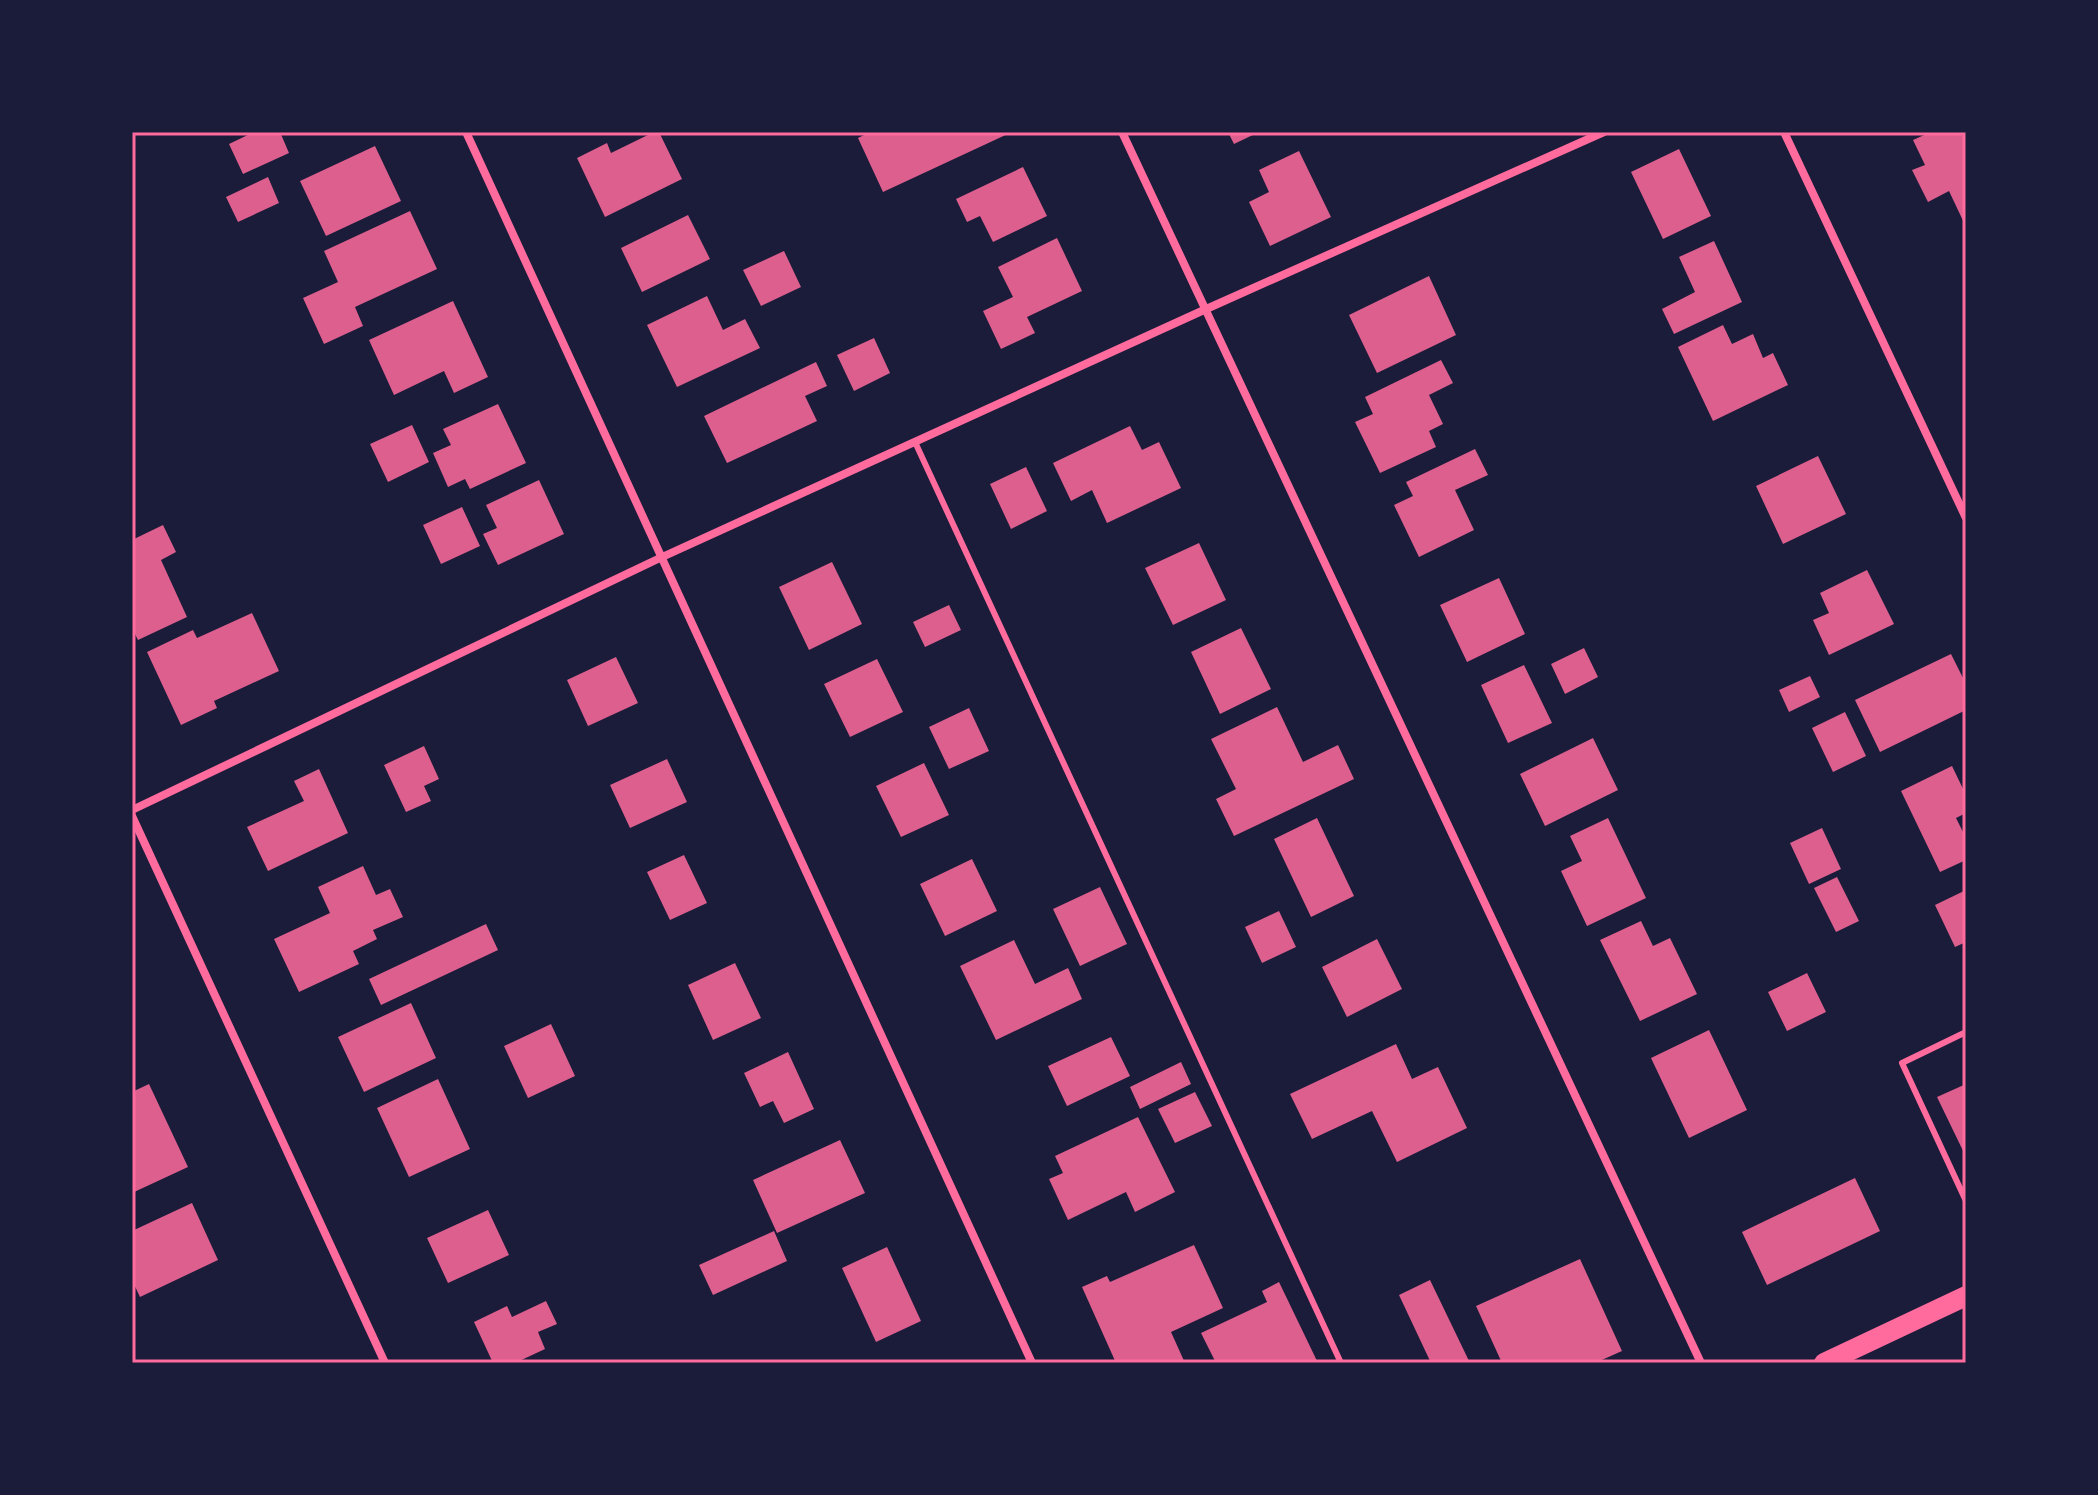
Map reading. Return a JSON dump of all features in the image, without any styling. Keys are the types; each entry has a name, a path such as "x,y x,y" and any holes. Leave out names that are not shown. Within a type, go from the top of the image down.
{"main road":[{"path":"1824,1363 1966,1296"}],"street":[{"path":"466,132 1032,1363"},
{"path":"1122,132 1701,1363"},
{"path":"132,810 660,558 1604,132"},
{"path":"1784,132 1966,518"},
{"path":"132,816 385,1363"}],"lane":[{"path":"915,442 1341,1363"},
{"path":"1966,1032 1902,1063 1966,1201"},
{"path":"1957,1181 1966,1177"}],"building":[{"path":"254,132 280,132 289,153 243,174 229,144"},
{"path":"659,132 682,179 605,217 577,158 607,143 611,153"},
{"path":"870,132 1012,132 883,192 858,138"},
{"path":"1228,132 1259,132 1234,144"},
{"path":"1931,132 1966,132 1966,227 1949,191 1928,202 1912,170 1925,165 1913,140"},
{"path":"375,146 401,201 326,236 300,181"},
{"path":"1679,149 1711,216 1663,239 1631,172"},
{"path":"1299,151 1331,217 1270,246 1249,202 1269,192 1259,170"},
{"path":"1023,167 1047,216 993,242 980,216 967,222 956,199"},
{"path":"268,177 279,203 238,222 226,197"},
{"path":"410,211 437,269 355,307 363,326 324,344 303,298 338,282 324,251"},
{"path":"688,215 710,259 642,292 621,248"},
{"path":"1057,238 1082,291 1027,317 1035,333 1001,349 983,311 1013,297 998,267"},
{"path":"1714,241 1742,302 1674,334 1662,309 1695,292 1679,257"},
{"path":"784,251 801,287 761,306 743,270"},
{"path":"1429,276 1456,335 1377,373 1349,315"},
{"path":"707,296 723,330 745,319 760,348 677,387 647,325"},
{"path":"453,301 488,377 454,393 444,371 394,395 369,340"},
{"path":"1723,325 1732,344 1753,334 1763,358 1773,353 1788,385 1713,421 1678,347"},
{"path":"874,338 890,373 854,391 837,355"},
{"path":"1441,360 1453,383 1429,395 1443,424 1429,431 1436,447 1380,473 1355,422 1373,414 1365,397"},
{"path":"816,362 827,386 805,396 817,421 727,463 704,416"},
{"path":"498,404 526,463 470,489 465,479 448,487 433,453 451,445 443,429"},
{"path":"412,425 429,462 388,482 370,444"},
{"path":"1130,426 1142,450 1159,442 1181,488 1107,523 1092,490 1071,501 1053,463"},
{"path":"1475,449 1488,475 1455,490 1474,530 1419,557 1394,505 1413,496 1406,482"},
{"path":"1818,456 1846,514 1783,544 1756,486"},
{"path":"1026,467 1047,511 1011,529 990,484"},
{"path":"539,480 564,534 498,565 483,534 497,528 486,505"},
{"path":"462,507 480,546 441,564 423,525"},
{"path":"163,525 176,552 161,560 187,617 138,640 132,628 132,540"},
{"path":"1199,543 1226,600 1173,625 1145,568"},
{"path":"832,562 862,624 809,650 779,587"},
{"path":"1867,570 1894,624 1829,655 1813,620 1829,613 1820,593"},
{"path":"1499,578 1525,634 1467,662 1440,605"},
{"path":"949,605 961,630 925,647 913,622"},
{"path":"252,613 279,671 214,701 217,708 181,725 147,652 193,630 197,638"},
{"path":"1241,628 1271,689 1220,714 1191,652"},
{"path":"1584,648 1598,677 1565,694 1551,664"},
{"path":"1951,654 1966,684 1966,710 1880,752 1855,700"},
{"path":"616,657 638,703 588,726 567,680"},
{"path":"877,659 903,712 850,737 824,684"},
{"path":"1524,665 1552,723 1508,743 1481,685"},
{"path":"1810,676 1820,697 1789,712 1779,690"},
{"path":"1277,707 1303,762 1338,745 1354,779 1234,836 1216,799 1236,789 1211,739"},
{"path":"969,708 989,751 949,769 929,727"},
{"path":"1845,712 1866,756 1833,772 1812,728"},
{"path":"1593,738 1618,790 1545,826 1520,774"},
{"path":"424,746 439,779 424,786 431,801 406,812 384,765"},
{"path":"667,759 687,802 630,828 610,785"},
{"path":"924,763 949,815 901,837 876,786"},
{"path":"1952,766 1966,795 1966,813 1956,818 1966,838 1966,860 1940,872 1901,791"},
{"path":"319,769 348,833 268,871 247,827 304,801 294,781"},
{"path":"1317,818 1354,896 1311,917 1274,839"},
{"path":"1608,818 1646,898 1587,926 1561,871 1582,861 1570,836"},
{"path":"1822,828 1841,869 1809,884 1790,843"},
{"path":"684,855 707,903 670,920 647,872"},
{"path":"972,859 997,911 945,936 920,884"},
{"path":"363,866 376,895 390,889 403,917 373,930 377,939 353,951 359,964 299,992 274,939 330,913 318,887"},
{"path":"1837,877 1859,921 1836,932 1814,888"},
{"path":"1100,887 1127,944 1080,966 1053,909"},
{"path":"1966,890 1966,942 1955,947 1935,905"},
{"path":"1279,911 1296,947 1262,963 1245,927"},
{"path":"1641,921 1653,946 1670,938 1697,994 1640,1021 1600,940"},
{"path":"486,924 498,950 381,1005 369,979"},
{"path":"1377,939 1402,989 1347,1017 1322,967"},
{"path":"1014,940 1035,984 1068,968 1082,999 996,1040 960,966"},
{"path":"735,963 761,1018 713,1040 688,985"},
{"path":"1807,973 1826,1012 1787,1031 1768,992"},
{"path":"411,1003 436,1058 364,1092 338,1037"},
{"path":"551,1024 575,1076 528,1098 504,1046"},
{"path":"1709,1030 1747,1110 1689,1138 1651,1058"},
{"path":"1111,1037 1130,1076 1067,1106 1048,1066"},
{"path":"1396,1044 1412,1079 1438,1067 1467,1128 1397,1162 1372,1111 1312,1139 1290,1094"},
{"path":"788,1052 814,1109 784,1123 773,1101 760,1107 744,1073"},
{"path":"1181,1062 1191,1084 1140,1109 1130,1087"},
{"path":"438,1079 470,1149 409,1177 377,1108"},
{"path":"149,1084 188,1167 132,1193 132,1092"},
{"path":"1966,1084 1966,1157 1937,1097"},
{"path":"1195,1092 1212,1126 1175,1143 1158,1109"},
{"path":"1138,1117 1175,1192 1135,1212 1126,1192 1068,1220 1049,1179 1063,1173 1055,1156"},
{"path":"840,1140 865,1193 777,1233 753,1180"},
{"path":"1855,1178 1880,1231 1767,1285 1742,1232"},
{"path":"192,1203 218,1260 140,1297 132,1280 132,1231"},
{"path":"488,1210 509,1255 448,1283 427,1238"},
{"path":"774,1231 787,1261 713,1295 699,1265"},
{"path":"1194,1245 1223,1308 1171,1332 1185,1363 1116,1363 1082,1287 1107,1276 1110,1282"},
{"path":"887,1247 921,1321 876,1342 842,1268"},
{"path":"1580,1259 1622,1351 1595,1363 1502,1363 1476,1306"},
{"path":"1430,1280 1470,1363 1431,1363 1399,1295"},
{"path":"1279,1282 1318,1363 1216,1363 1201,1333 1267,1302 1262,1291"},
{"path":"546,1301 557,1324 538,1332 545,1349 515,1363 493,1363 474,1322 507,1306 512,1317"}]}
